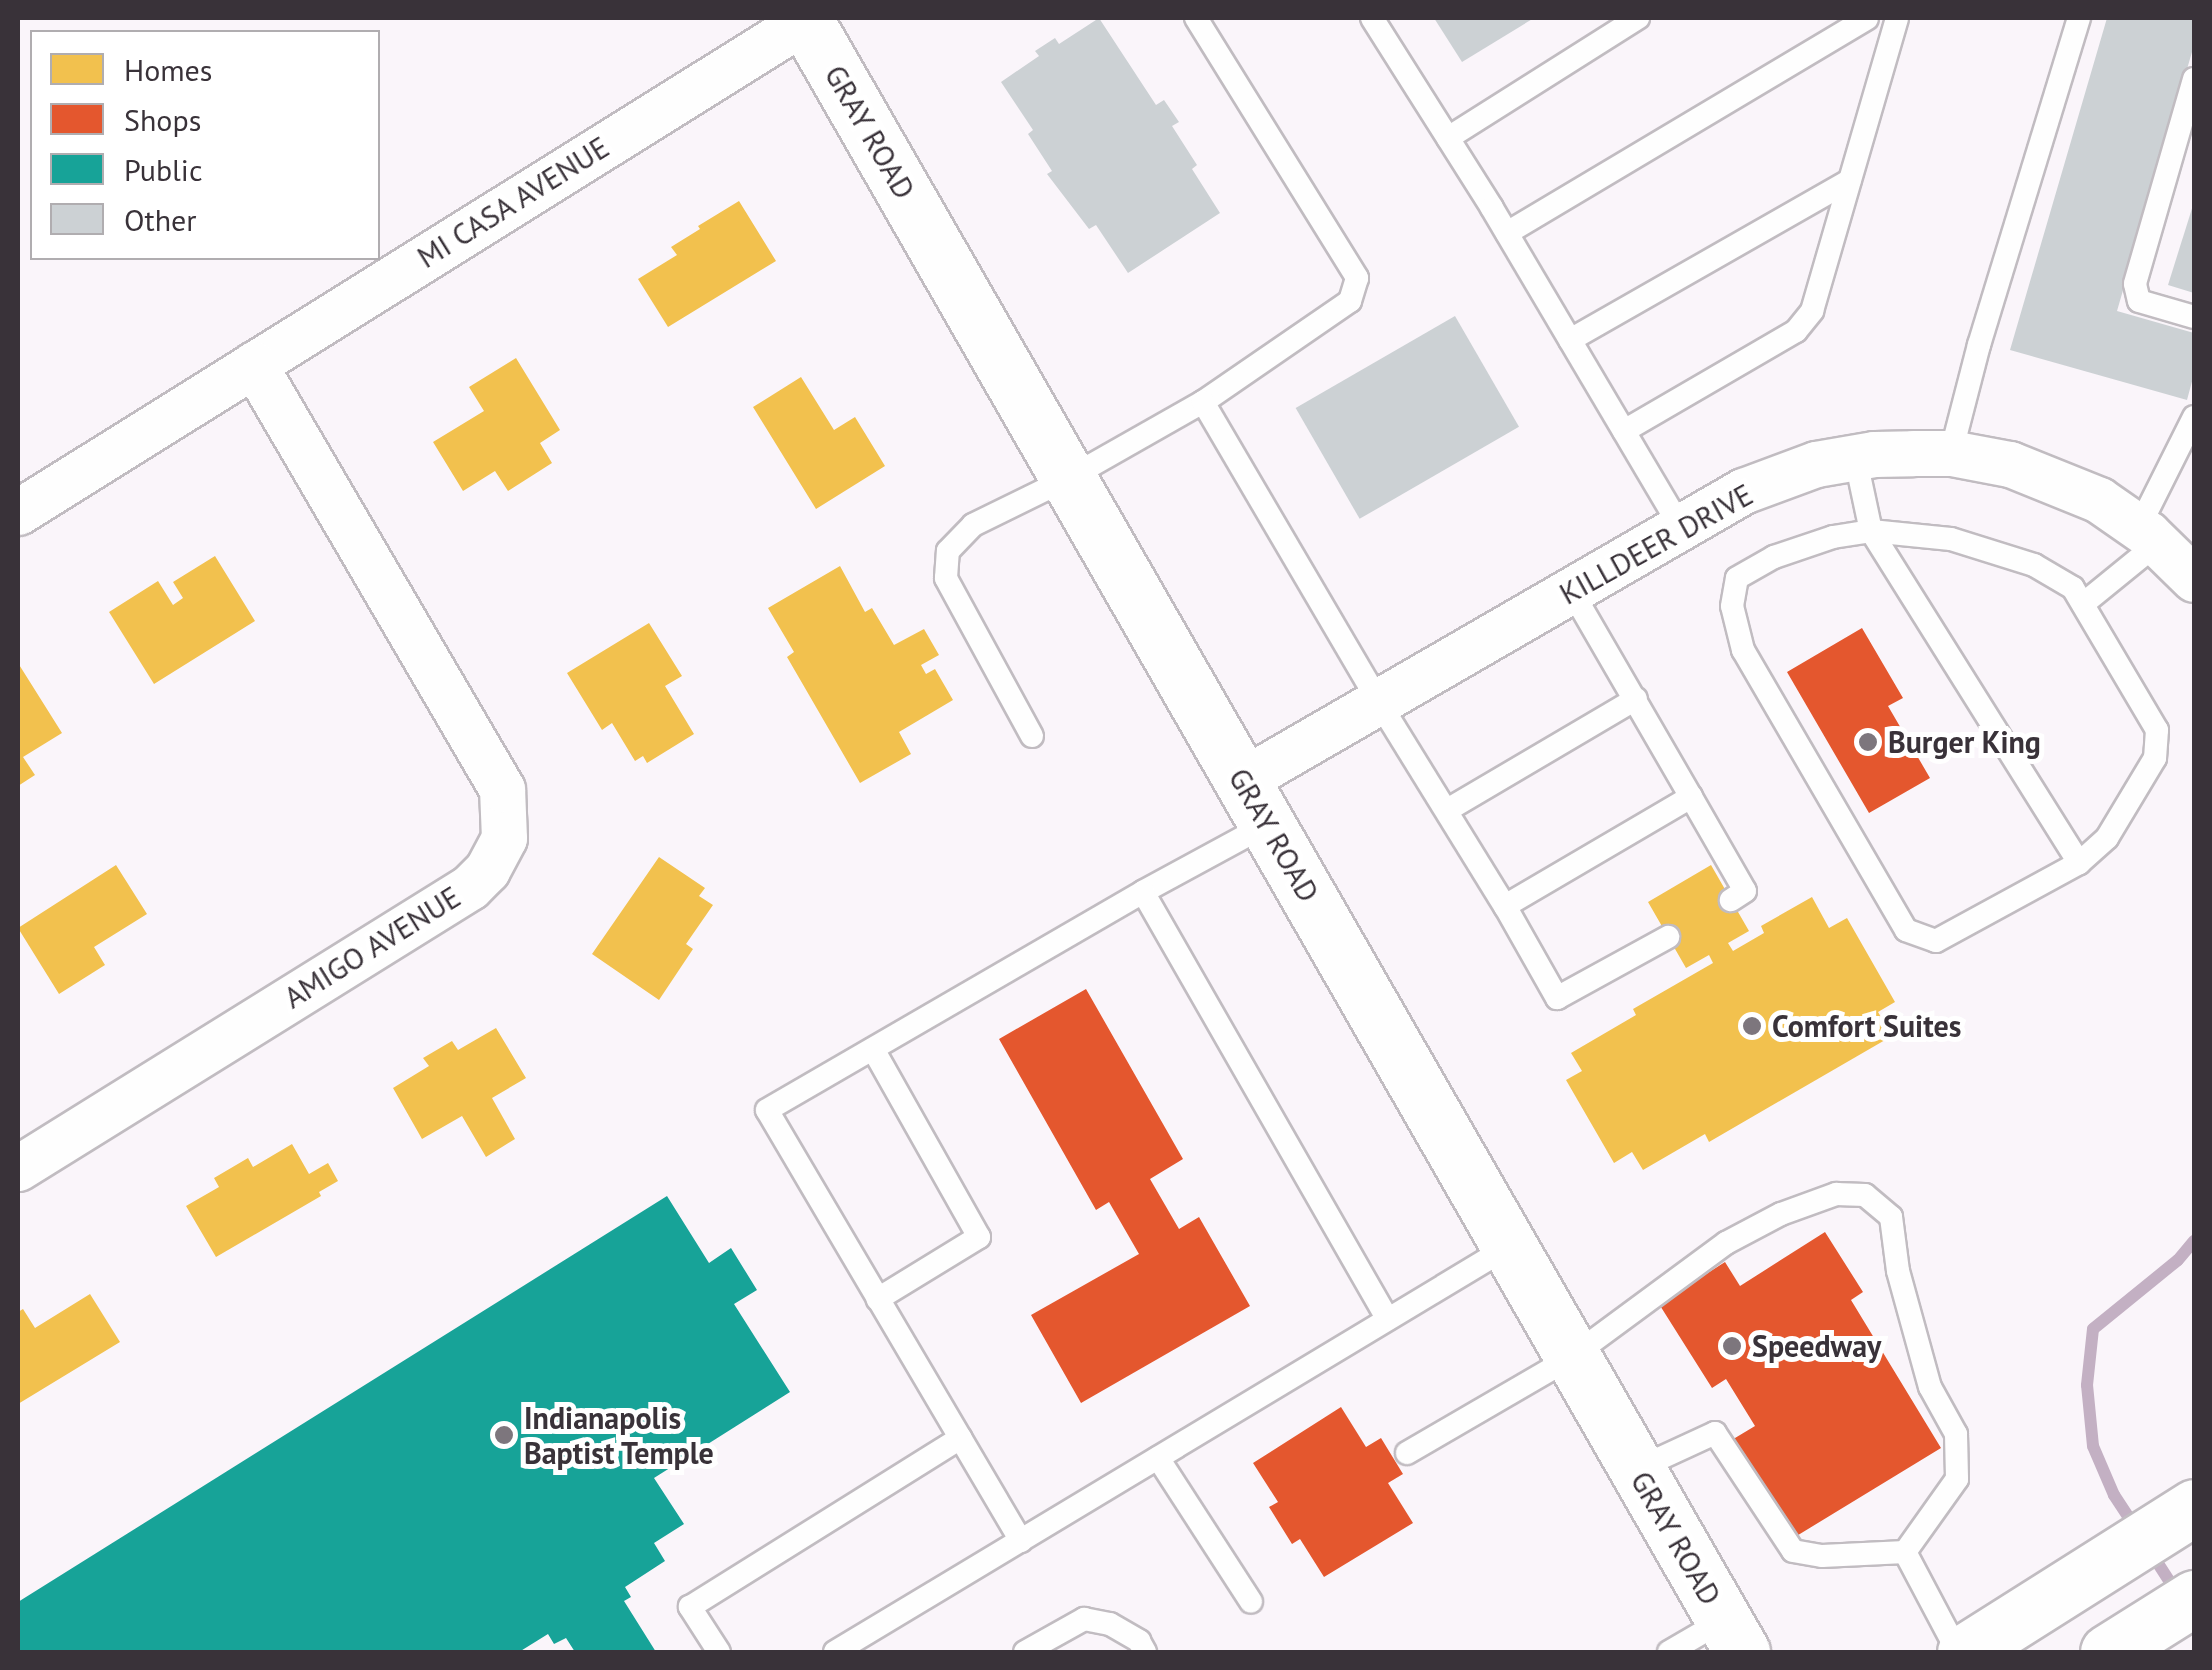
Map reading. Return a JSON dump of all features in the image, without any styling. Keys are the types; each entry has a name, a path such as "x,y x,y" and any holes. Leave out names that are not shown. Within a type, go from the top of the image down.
{"street":[{"name":"MI CASA AVENUE","path":"18,512 807,18"},
{"name":"GRAY ROAD","path":"807,18 1510,1246 1570,1358 1733,1636"},
{"name":"AMIGO AVENUE","path":"18,1168 470,887 487,870 504,838 502,789 254,364"},
{"name":"KILLDEER DRIVE","path":"1256,802 1380,704 1743,491 1816,464 1855,456 1952,453 2046,475 2099,500 2149,535 2194,579"},
{"path":"1961,1652 2194,1507"},
{"path":"2108,1652 2194,1598"}],"lane":[{"path":"1032,736 946,578 948,551 973,525 1069,478 1204,402 1350,302 1357,278 1196,18"},
{"path":"1372,18 1507,233 1681,527"},
{"path":"1448,138 1638,18"},
{"path":"1507,233 1867,18"},
{"path":"1624,431 1796,331 1812,311 1897,18"},
{"path":"1952,453 1978,345 2006,267 2079,18"},
{"path":"2194,79 2135,284 2139,301 2194,317"},
{"path":"1570,340 1850,180"},
{"path":"1204,402 1557,998 1668,937"},
{"path":"2083,604 2149,535 2194,418"},
{"path":"1855,456 1870,531 2079,863"},
{"path":"1870,531 1951,539 2034,565 2073,588 2083,604 2157,730 2155,758 2107,838 2079,863 1936,941 1906,930 1814,778 1744,650 1732,606 1737,578 1774,557 1833,537 1870,531"},
{"path":"1571,590 1744,891 1731,900"},
{"path":"1449,810 1636,699"},
{"path":"1504,906 1691,797"},
{"path":"1020,1541 767,1110 1143,892 1256,802"},
{"path":"1143,892 1388,1319"},
{"path":"873,1049 979,1237 878,1299"},
{"path":"1407,1454 1570,1358 1726,1243 1781,1214 1836,1194 1865,1195 1890,1217 1898,1270 1930,1387 1956,1434 1958,1479 1905,1552"},
{"path":"835,1652 1510,1246"},
{"path":"1638,1469 1715,1434 1793,1551 1822,1556 1905,1552"},
{"path":"718,1652 690,1606 960,1438"},
{"path":"1158,1458 1251,1602"},
{"path":"1905,1552 1961,1652"},
{"path":"1025,1652 1084,1619 1110,1624 1139,1641 1145,1652"},
{"path":"1669,1652 1733,1636"}],"building: Homes":[{"path":"739,201 776,261 668,327 638,279 677,255 671,247 700,229 698,226"},
{"path":"516,358 560,430 540,443 552,463 508,491 495,471 463,491 433,442 484,411 469,387"},
{"path":"801,377 834,430 855,417 885,466 816,509 753,407"},
{"path":"215,556 255,621 154,684 109,612 158,581 173,605 183,598 173,582"},
{"path":"840,566 865,612 872,608 894,645 924,629 939,655 921,665 926,674 935,669 953,700 899,732 911,754 860,783 787,657 794,652 768,608"},
{"path":"649,623 682,676 665,686 694,734 647,763 643,756 635,761 612,723 602,730 567,673"},
{"path":"18,663 62,733 23,757 35,775 18,786"},
{"path":"659,857 705,888 699,896 713,905 686,944 693,949 659,1000 592,954"},
{"path":"116,865 147,914 94,947 105,965 59,994 18,928"},
{"name":"Comfort Suites","path":"1711,865 1749,931 1728,943 1733,951 1764,933 1761,926 1812,897 1829,928 1847,918 1895,1002 1878,1012 1892,1036 1709,1142 1705,1134 1643,1170 1632,1152 1614,1163 1566,1080 1582,1071 1571,1053 1636,1015 1633,1009 1713,963 1709,955 1686,968 1648,902"},
{"path":"496,1028 526,1078 492,1098 515,1139 486,1157 462,1116 422,1139 393,1088 429,1066 423,1058 452,1041 458,1050"},
{"path":"292,1144 309,1174 328,1163 338,1181 319,1192 321,1196 216,1257 186,1206 219,1187 214,1178 248,1158 253,1167"},
{"path":"90,1294 120,1342 18,1404 18,1312 23,1309 35,1328"}],"building: Shops":[{"name":"Burger King","path":"1862,628 1903,698 1888,706 1930,778 1869,813 1787,672"},
{"path":"1086,989 1183,1159 1150,1179 1179,1229 1199,1217 1250,1306 1081,1403 1031,1315 1139,1254 1109,1202 1096,1210 999,1039"},
{"name":"Speedway","path":"1825,1232 1863,1292 1851,1300 1941,1448 1790,1540 1730,1441 1755,1426 1726,1379 1712,1388 1659,1304 1725,1262 1740,1286"},
{"path":"1341,1407 1366,1447 1381,1438 1403,1474 1388,1483 1413,1523 1324,1577 1300,1539 1292,1544 1269,1507 1278,1502 1253,1463"}],"building: Public":[{"name":"Indianapolis Baptist Temple","path":"667,1196 709,1263 731,1248 757,1290 734,1304 790,1392 654,1478 684,1524 654,1543 665,1561 625,1587 631,1597 624,1601 656,1652 575,1652 566,1638 554,1644 548,1634 519,1652 18,1652 18,1602"}],"building: Other":[{"path":"1099,18 1156,105 1164,100 1179,122 1172,126 1197,165 1192,169 1220,213 1128,273 1096,225 1089,229 1047,174 1052,171 1028,134 1033,130 1001,82 1039,56 1035,51 1055,38 1059,44"},
{"path":"1434,18 1534,18 1462,62"},
{"path":"2107,18 2194,18 2194,45 2117,311 2194,333 2194,374 2187,400 2010,350"},
{"path":"2194,202 2194,293 2168,285"},
{"path":"1455,316 1519,427 1360,519 1296,408"}],"waterway":[{"path":"2137,1530 2114,1495 2093,1446 2087,1385 2093,1329 2178,1260 2194,1241"},
{"path":"2150,1551 2177,1593"}],"place":[{"name":"Burger King","path":"1868,742"},
{"name":"Comfort Suites","path":"1752,1026"},
{"name":"Speedway","path":"1732,1346"},
{"name":"Indianapolis Baptist Temple","path":"504,1435"}]}
